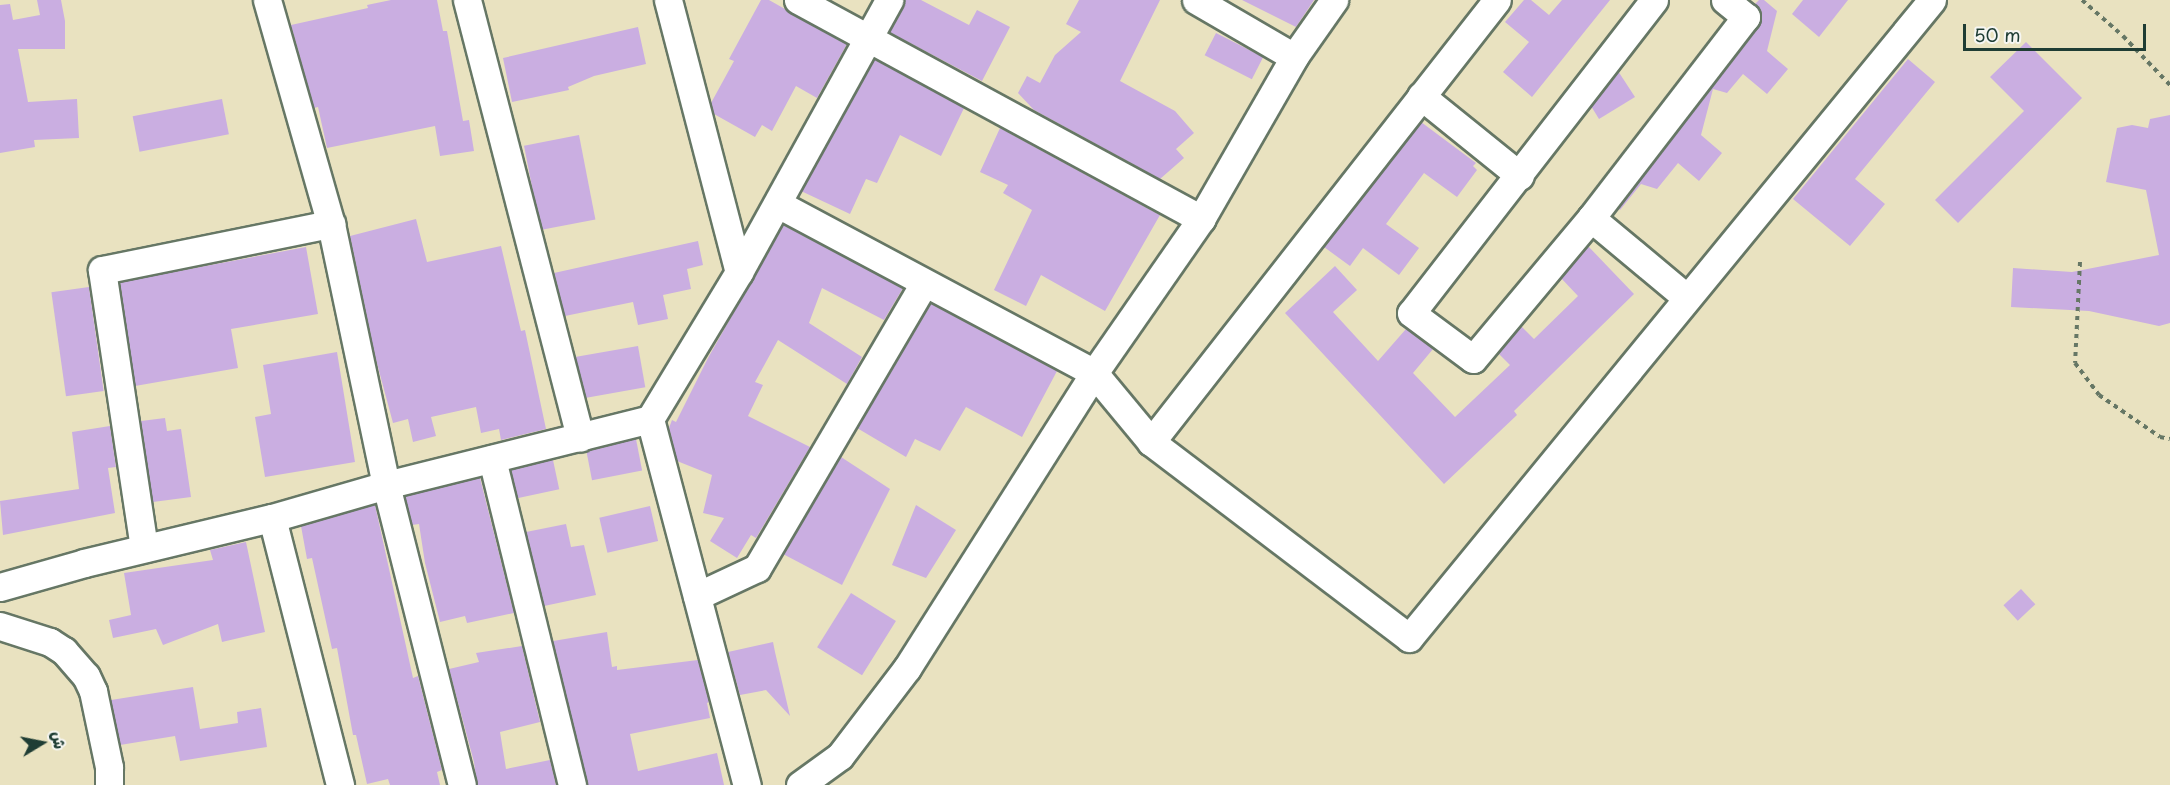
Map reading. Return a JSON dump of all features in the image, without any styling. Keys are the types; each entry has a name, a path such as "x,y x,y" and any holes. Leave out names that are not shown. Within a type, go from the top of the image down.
{"street":[{"path":"267,0 331,224 386,485 462,785"},
{"path":"467,0 580,438"},
{"path":"668,0 739,272"},
{"path":"798,0 1201,219"},
{"path":"0,587 144,548 272,518 386,485 650,419 778,204 889,0"},
{"path":"1196,0 1294,57"},
{"path":"800,785 840,756 907,668 1094,373 1201,219 1294,57 1334,0"},
{"path":"1151,442 1497,0"},
{"path":"1654,0 1521,176 1411,314 1473,359 1591,218 1746,17 1725,0"},
{"path":"778,204 1094,373 1151,442 1409,638 1932,0"},
{"path":"1422,96 1521,176"},
{"path":"1591,218 1687,298"},
{"path":"144,548 102,270 331,224"},
{"path":"697,596 757,568 924,283"},
{"path":"650,419 747,785"},
{"path":"492,459 572,785"},
{"path":"272,518 340,785"},
{"path":"0,626 50,642 64,651 86,676 93,691 109,767 110,785"}],"path":[{"path":"2082,0 2123,36 2170,85"},
{"path":"2080,262 2075,363 2099,395 2160,437 2170,439"}],"building":[{"path":"37,0 61,0 65,21 65,49 18,49 28,102 77,99 79,138 34,140 35,147 0,153 0,5 10,4 13,20 40,15"},
{"path":"391,0 437,0 443,31 447,31 463,121 469,120 474,151 440,156 435,126 327,148 318,107 314,108 291,25 368,8 367,5"},
{"path":"761,0 769,0 847,44 817,98 796,86 772,131 762,125 755,137 714,114 711,103 734,61 729,59"},
{"path":"905,0 921,0 969,25 977,10 1010,27 982,81 889,32"},
{"path":"1079,0 1160,0 1120,81 1175,111 1194,133 1176,149 1184,158 1160,179 1034,110 1018,93 1027,76 1040,83 1055,55 1081,32 1066,24"},
{"path":"1242,0 1314,0 1296,27"},
{"path":"1524,0 1531,0 1549,15 1562,0 1610,0 1532,97 1503,72 1529,42 1505,22"},
{"path":"1759,0 1764,0 1777,11 1767,51 1788,69 1767,94 1743,74 1727,93 1713,89 1701,135 1722,153 1699,181 1678,163 1657,189 1641,184 1620,210 1618,208 1758,27 1761,12 1755,4"},
{"path":"1803,0 1848,0 1819,37 1792,14"},
{"path":"638,27 646,64 594,76 568,87 569,90 512,102 503,58"},
{"path":"1216,33 1263,57 1252,79 1205,55"},
{"path":"2026,42 2082,98 1958,223 1935,200 2024,111 1990,77"},
{"path":"874,59 964,108 941,156 900,135 877,183 866,179 850,214 801,191"},
{"path":"1908,59 1935,82 1855,179 1885,204 1850,246 1793,199"},
{"path":"1618,71 1635,97 1599,119 1591,106"},
{"path":"222,99 229,134 140,152 133,116"},
{"path":"2170,115 2170,323 2159,326 2089,311 2011,307 2013,268 2072,272 2159,255 2146,190 2106,182 2117,128 2132,125 2148,128 2150,119"},
{"path":"1421,122 1476,163 1473,166 1477,170 1457,197 1424,173 1386,224 1419,248 1399,275 1363,248 1350,266 1324,247"},
{"path":"1000,128 1160,215 1105,311 1041,275 1026,306 994,290 1032,210 1003,193 1008,185 980,172"},
{"path":"579,135 595,219 540,230 524,146"},
{"path":"416,219 427,262 501,246 521,331 525,330 546,429 501,440 499,429 481,433 476,407 431,417 436,436 413,442 408,419 393,423 375,356 350,236"},
{"path":"783,225 903,288 884,320 822,288 809,323 862,357 847,384 778,340 755,382 763,385 748,416 810,447 756,538 751,535 737,558 710,541 724,518 703,513 712,475 677,461 669,428 672,420 676,422 708,358"},
{"path":"698,241 703,265 687,269 691,289 663,295 668,319 638,325 633,302 565,316 554,273"},
{"path":"1588,246 1634,294 1514,411 1517,415 1444,484 1285,313 1335,266 1357,290 1333,312 1378,361 1406,329 1433,349 1413,373 1455,417 1510,365 1498,353 1521,326 1534,339 1578,296 1561,278"},
{"path":"306,247 318,314 231,329 238,368 135,386 120,282"},
{"path":"89,287 104,391 66,396 51,292"},
{"path":"930,303 1057,371 1022,437 966,407 940,451 915,439 906,457 857,428"},
{"path":"638,346 645,387 582,398 575,357"},
{"path":"337,352 355,462 265,477 255,417 271,414 263,365"},
{"path":"165,418 167,431 181,429 191,497 153,502 141,421"},
{"path":"110,426 116,467 108,468 115,513 3,535 0,501 79,489 72,432"},
{"path":"636,439 642,470 592,480 586,449"},
{"path":"841,457 890,489 842,585 783,554"},
{"path":"553,460 559,489 517,498 511,469"},
{"path":"480,478 514,613 467,623 465,616 440,622 425,563 419,524 412,525 405,496"},
{"path":"375,505 413,678 418,676 442,770 437,772 440,785 390,785 388,779 367,784 356,735 353,735 337,648 332,649 312,558 307,559 301,526"},
{"path":"916,505 956,530 926,578 892,565"},
{"path":"650,506 658,541 607,553 599,518"},
{"path":"566,524 571,547 584,545 596,595 544,606 526,532"},
{"path":"246,542 265,632 222,642 218,624 163,645 156,629 113,638 109,620 131,615 124,573 213,560 210,550"},
{"path":"2021,589 2035,604 2018,621 2003,605"},
{"path":"851,593 896,621 862,675 817,647"},
{"path":"607,632 612,667 617,666 617,670 698,660 709,702 707,703 710,718 630,734 638,771 717,753 724,785 587,785 553,641"},
{"path":"773,642 790,716 766,690 740,695 728,652"},
{"path":"522,646 540,722 500,732 506,769 550,760 556,785 477,785 474,762 449,669 479,662 476,653"},
{"path":"193,687 200,729 238,723 237,712 261,708 267,747 180,761 175,736 120,745 111,700"}]}
